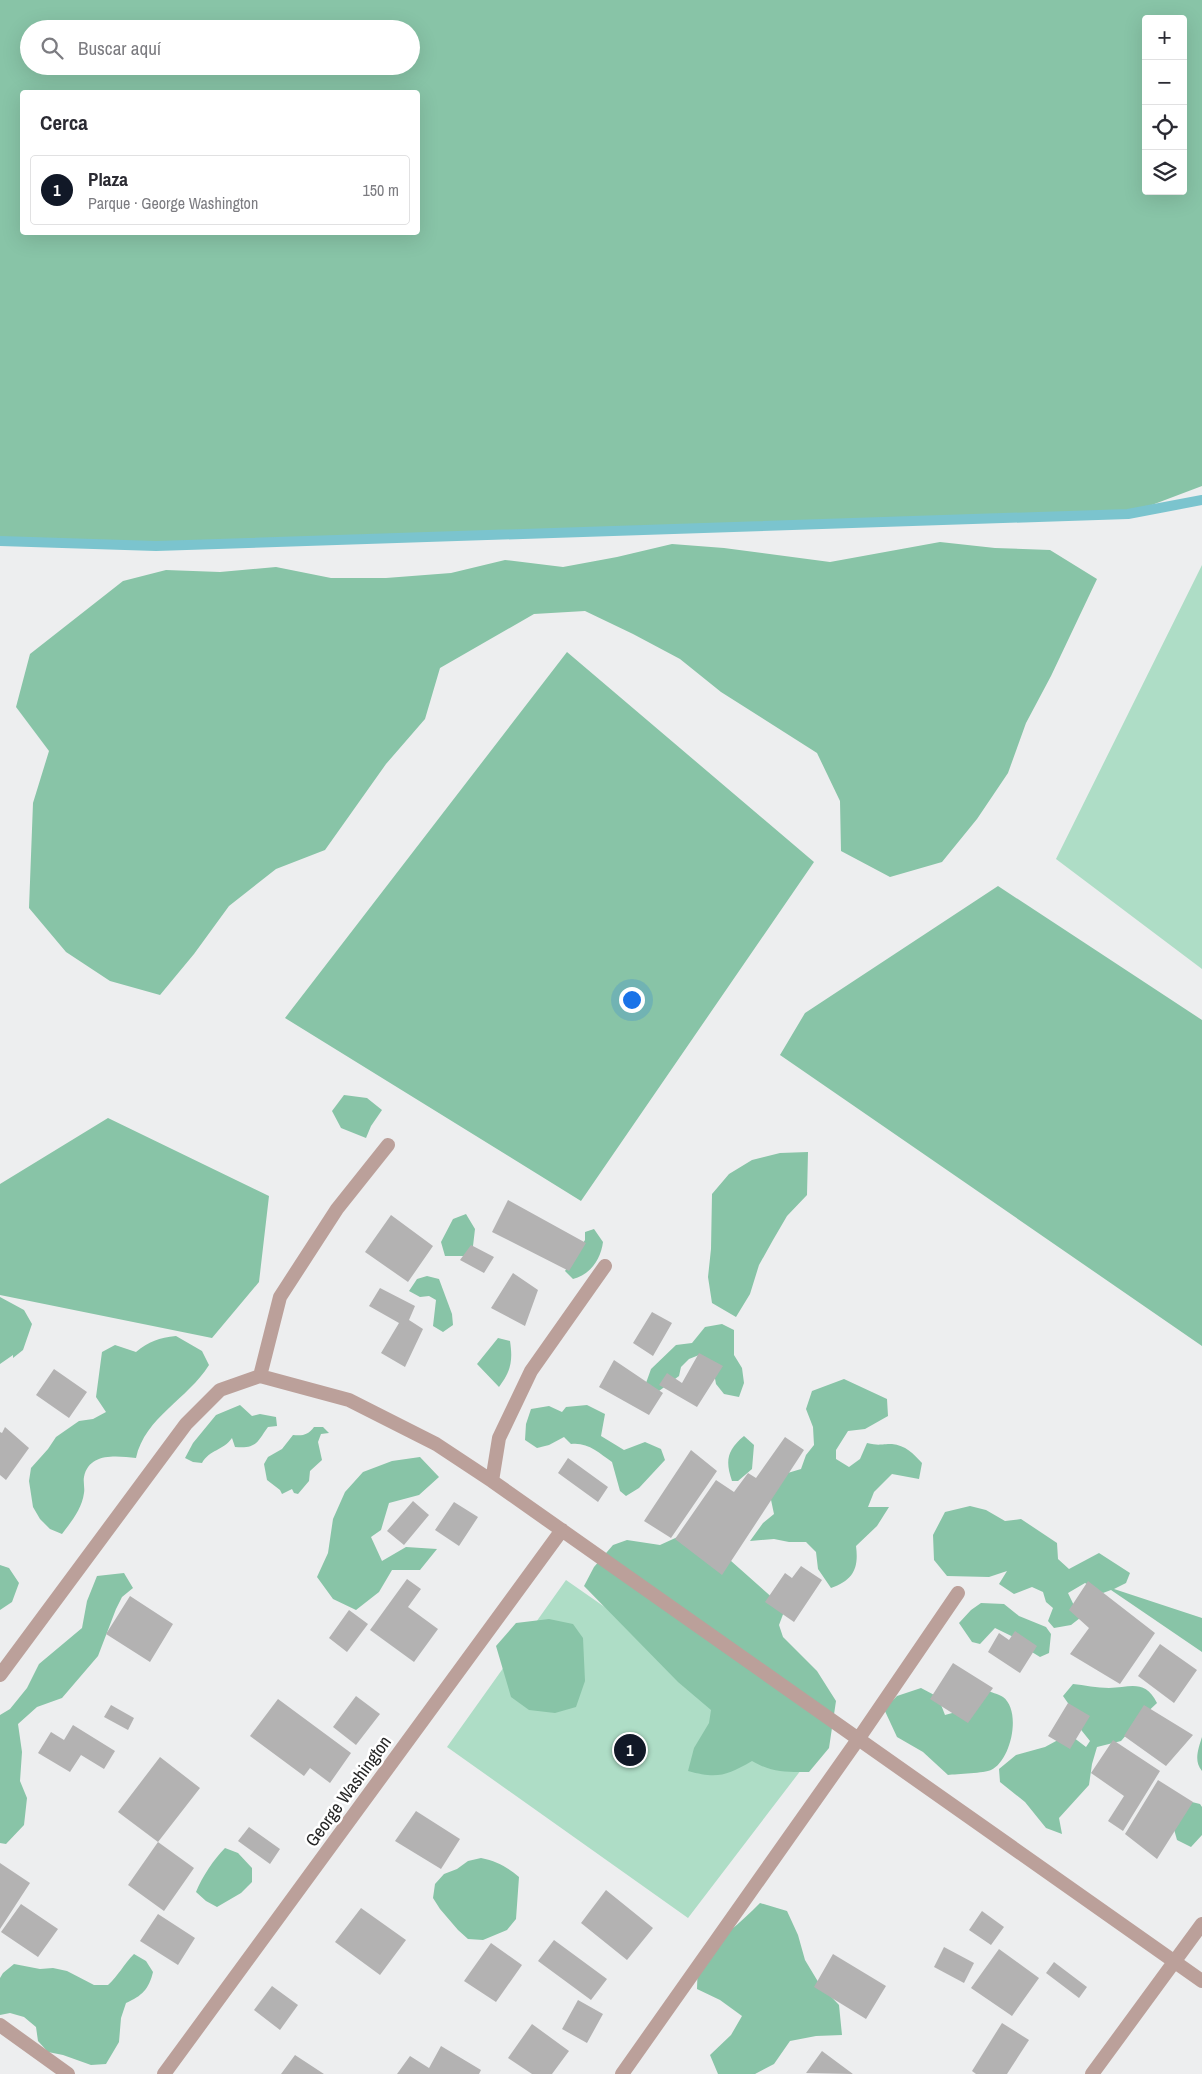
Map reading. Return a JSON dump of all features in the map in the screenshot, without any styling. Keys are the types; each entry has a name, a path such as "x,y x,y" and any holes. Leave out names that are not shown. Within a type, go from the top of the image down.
{"street":[{"path":"260,1376 280,1298 337,1209 388,1145"},
{"path":"492,1481 499,1438 531,1371 605,1266"},
{"path":"0,1675 186,1424 220,1390 260,1376 349,1400 436,1444 492,1481 859,1738 1202,1981"},
{"name":"George Washington","path":"164,2074 562,1530"},
{"path":"622,2074 958,1594"},
{"path":"1092,2074 1202,1924"},
{"path":"0,2025 68,2074"}],"green space":[{"path":"0,0 1202,0 1202,486 1128,514 156,546 0,541"},
{"path":"940,542 995,548 1050,550 1097,579 1051,676 1026,723 1008,773 977,819 942,862 890,877 841,851 840,801 817,753 721,692 680,659 585,611 534,614 440,668 425,719 386,764 325,850 276,869 229,906 194,954 160,995 110,981 66,952 29,908 33,803 49,751 16,707 30,654 123,581 166,570 220,572 276,567 331,578 386,578 451,573 505,560 563,567 672,544 724,548 830,562"},
{"path":"1202,565 1202,969 1056,859"},
{"path":"567,652 814,862 581,1201 285,1018"},
{"path":"998,886 1202,1020 1202,1346 780,1055 805,1013"},
{"path":"344,1095 367,1098 382,1110 371,1126 366,1138 341,1128 332,1111"},
{"path":"108,1118 269,1196 259,1282 212,1338 0,1295 0,1184"},
{"path":"808,1152 807,1195 787,1216 773,1240 759,1265 750,1294 736,1317 712,1303 708,1277 711,1249 712,1194 729,1174 752,1160 780,1153"},
{"path":"466,1214 475,1229 473,1246 464,1256 445,1256 441,1242 453,1219"},
{"path":"594,1229 603,1242 600,1254 594,1265 585,1274 573,1279 565,1271 585,1240 585,1232"},
{"path":"427,1276 439,1279 452,1314 453,1325 443,1332 433,1326 436,1300 429,1296 420,1297 409,1291 417,1279"},
{"path":"0,1297 24,1310 32,1324 23,1350 13,1358 13,1355 0,1364"},
{"path":"722,1324 734,1330 734,1355 742,1368 744,1383 739,1397 724,1394 716,1384 714,1373 699,1355 689,1359 681,1367 679,1376 659,1391 646,1383 651,1369 676,1345 692,1343 705,1327"},
{"path":"176,1336 202,1351 209,1365 190,1388 148,1431 136,1458 105,1457 92,1463 84,1477 83,1499 76,1515 62,1534 50,1529 40,1519 33,1507 29,1481 31,1468 56,1437 79,1421 93,1419 106,1412 96,1397 102,1352 115,1345 136,1352 154,1341"},
{"path":"498,1338 510,1341 511,1354 509,1371 499,1387 477,1364"},
{"path":"844,1379 887,1399 888,1416 865,1429 848,1431 836,1450 836,1459 849,1467 860,1459 867,1443 877,1445 892,1444 905,1448 922,1463 919,1479 892,1474 874,1492 868,1507 889,1507 877,1526 856,1546 857,1554 853,1573 845,1581 831,1588 818,1569 816,1552 806,1542 789,1542 774,1539 750,1541 763,1523 774,1514 770,1495 781,1475 801,1469 806,1455 814,1445 813,1427 806,1409 812,1391"},
{"path":"240,1405 252,1416 260,1414 276,1417 277,1426 268,1427 252,1446 235,1447 232,1438 209,1455 202,1463 193,1462 185,1458 193,1443 216,1415"},
{"path":"587,1405 605,1414 601,1436 624,1450 645,1442 661,1449 665,1460 639,1488 626,1496 620,1491 612,1462 593,1449 583,1445 571,1444 564,1437 549,1445 537,1448 525,1440 526,1424 531,1409 549,1406 562,1412 566,1407"},
{"path":"314,1427 323,1427 329,1433 321,1434 318,1442 322,1460 310,1471 309,1481 298,1494 294,1493 292,1489 282,1494 280,1490 267,1480 264,1464 268,1457 282,1449 293,1435 305,1434"},
{"path":"744,1436 754,1445 752,1469 738,1481 732,1481 728,1462 729,1456 734,1446"},
{"path":"420,1457 439,1477 419,1495 389,1503 381,1530 371,1537 382,1561 406,1547 437,1549 420,1570 392,1570 379,1592 356,1610 333,1599 317,1577 328,1553 333,1519 345,1492 363,1472 392,1461"},
{"path":"970,1506 986,1510 1005,1521 1021,1519 1057,1543 1058,1559 1069,1569 1099,1553 1130,1573 1126,1583 1114,1589 1202,1618 1202,1652 1111,1590 1103,1593 1085,1583 1068,1593 1080,1618 1071,1625 1054,1628 1048,1621 1053,1608 1046,1602 1043,1592 1032,1587 1014,1594 999,1584 1007,1571 989,1577 947,1576 934,1560 933,1535 945,1512"},
{"path":"695,1529 785,1609 779,1625 783,1637 817,1671 836,1701 829,1748 809,1772 779,1771 766,1768 752,1761 721,1775 707,1775 688,1771 694,1748 709,1723 711,1710 678,1682 584,1586 594,1567 613,1545 627,1540 660,1545"},
{"path":"0,1565 9,1568 19,1583 12,1602 0,1610"},
{"path":"124,1573 133,1588 122,1597 98,1656 62,1698 37,1707 18,1724 22,1752 20,1781 27,1798 24,1825 6,1844 0,1843 0,1715 10,1709 27,1688 39,1664 82,1628 87,1601 97,1576"},
{"path":"566,1580 814,1753 688,1918 447,1747"},
{"path":"981,1603 1004,1604 1019,1616 1046,1627 1051,1634 1049,1653 1040,1657 1027,1649 1026,1643 995,1628 980,1644 972,1642 959,1623 971,1610"},
{"path":"549,1619 573,1624 583,1638 585,1681 576,1707 555,1713 529,1710 511,1697 496,1646 516,1623"},
{"path":"1073,1684 1104,1688 1142,1687 1148,1690 1157,1703 1121,1741 1097,1747 1089,1785 1059,1818 1062,1834 1046,1828 1025,1802 1000,1782 999,1769 1016,1755 1045,1747 1069,1734 1086,1747 1090,1741 1078,1726 1077,1716 1063,1696"},
{"path":"921,1688 938,1697 945,1715 963,1710 985,1690 1003,1697 1009,1704 1013,1724 1009,1747 998,1765 988,1771 948,1775 923,1752 897,1737 884,1709 897,1696"},
{"path":"1202,1737 1202,1771 1197,1758"},
{"path":"1176,1798 1200,1804 1202,1807 1202,1835 1191,1847 1177,1840 1172,1822"},
{"path":"225,1848 238,1853 252,1868 252,1882 241,1893 217,1907 206,1901 196,1892 209,1868"},
{"path":"481,1858 502,1865 519,1877 516,1919 507,1930 483,1940 468,1939 440,1909 433,1898 435,1884 444,1874 457,1869 468,1861"},
{"path":"760,1903 787,1911 798,1935 805,1960 820,1985 839,2005 842,2035 816,2036 790,2041 774,2064 755,2074 718,2074 710,2055 731,2035 742,2016 720,2000 697,1989 698,1958"},
{"path":"134,1954 146,1961 153,1972 144,1991 126,2003 121,2018 119,2042 106,2064 91,2065 48,2052 38,2041 36,2027 24,2017 10,2013 0,2015 0,1978 14,1964 40,1969 53,1968 67,1971 94,1985 108,1985"}],"building":[{"path":"508,1200 586,1243 569,1271 492,1232"},
{"path":"391,1215 433,1246 408,1282 365,1252"},
{"path":"471,1245 494,1257 484,1273 460,1260"},
{"path":"513,1273 538,1290 525,1326 491,1308"},
{"path":"380,1288 415,1306 409,1320 423,1329 405,1367 381,1353 399,1323 369,1306"},
{"path":"652,1312 672,1323 653,1356 633,1343"},
{"path":"699,1353 723,1366 697,1407 659,1385 667,1373 682,1383"},
{"path":"614,1360 663,1393 649,1415 599,1387"},
{"path":"54,1369 87,1392 69,1418 36,1395"},
{"path":"5,1427 29,1448 6,1480 0,1475 0,1432 2,1433"},
{"path":"785,1437 804,1450 722,1575 675,1539 716,1480 734,1492 748,1473 756,1478"},
{"path":"691,1450 717,1471 671,1538 644,1521"},
{"path":"568,1458 608,1487 598,1502 558,1473"},
{"path":"413,1501 429,1515 404,1545 387,1531"},
{"path":"454,1502 478,1517 459,1546 435,1530"},
{"path":"801,1566 822,1580 794,1622 765,1602 785,1573 792,1578"},
{"path":"407,1579 421,1589 408,1607 438,1629 414,1662 370,1630"},
{"path":"1088,1581 1155,1633 1120,1684 1070,1654 1089,1628 1069,1610"},
{"path":"130,1596 173,1624 150,1662 106,1634"},
{"path":"349,1610 368,1624 347,1652 329,1638"},
{"path":"1015,1631 1037,1646 1020,1673 988,1652 999,1633 1009,1640"},
{"path":"1160,1644 1197,1670 1174,1703 1138,1676"},
{"path":"953,1663 993,1688 968,1723 930,1699"},
{"path":"356,1696 380,1714 356,1745 333,1727"},
{"path":"278,1699 351,1753 330,1783 310,1768 304,1776 250,1736"},
{"path":"1068,1703 1090,1716 1070,1749 1048,1736"},
{"path":"111,1705 134,1718 128,1730 104,1717"},
{"path":"1144,1705 1193,1735 1166,1766 1124,1736"},
{"path":"73,1725 115,1751 104,1769 81,1755 70,1772 38,1753 51,1732 64,1740"},
{"path":"1113,1740 1160,1771 1123,1831 1108,1821 1124,1796 1091,1773"},
{"path":"160,1757 200,1788 158,1842 118,1812"},
{"path":"1158,1780 1193,1802 1157,1859 1125,1834"},
{"path":"416,1811 460,1839 441,1869 395,1841"},
{"path":"249,1827 280,1849 270,1864 238,1841"},
{"path":"158,1842 194,1868 164,1911 128,1885"},
{"path":"0,1863 30,1883 0,1929"},
{"path":"606,1890 653,1928 627,1960 581,1923"},
{"path":"21,1904 58,1929 38,1957 1,1932"},
{"path":"361,1908 406,1940 380,1975 335,1942"},
{"path":"982,1911 1004,1927 991,1945 969,1930"},
{"path":"158,1914 195,1938 178,1965 140,1941"},
{"path":"554,1940 607,1979 591,2000 538,1961"},
{"path":"491,1943 522,1965 496,2002 464,1981"},
{"path":"944,1947 974,1963 964,1983 934,1967"},
{"path":"999,1949 1039,1978 1012,2016 971,1988"},
{"path":"833,1954 886,1986 866,2019 814,1987"},
{"path":"1054,1962 1087,1987 1079,1998 1046,1973"},
{"path":"272,1986 298,2005 280,2030 254,2010"},
{"path":"578,2000 603,2014 587,2043 562,2029"},
{"path":"1002,2023 1029,2040 1007,2074 976,2074 972,2071"},
{"path":"532,2024 569,2051 552,2074 532,2074 508,2058"},
{"path":"441,2046 481,2070 479,2074 397,2074 410,2056 429,2068"},
{"path":"822,2051 853,2074 806,2073"},
{"path":"295,2055 324,2074 281,2074"}],"waterway":[{"path":"0,541 156,546 1128,514 1202,500"}],"place":[{"name":"Plaza","path":"630,1750"}]}
